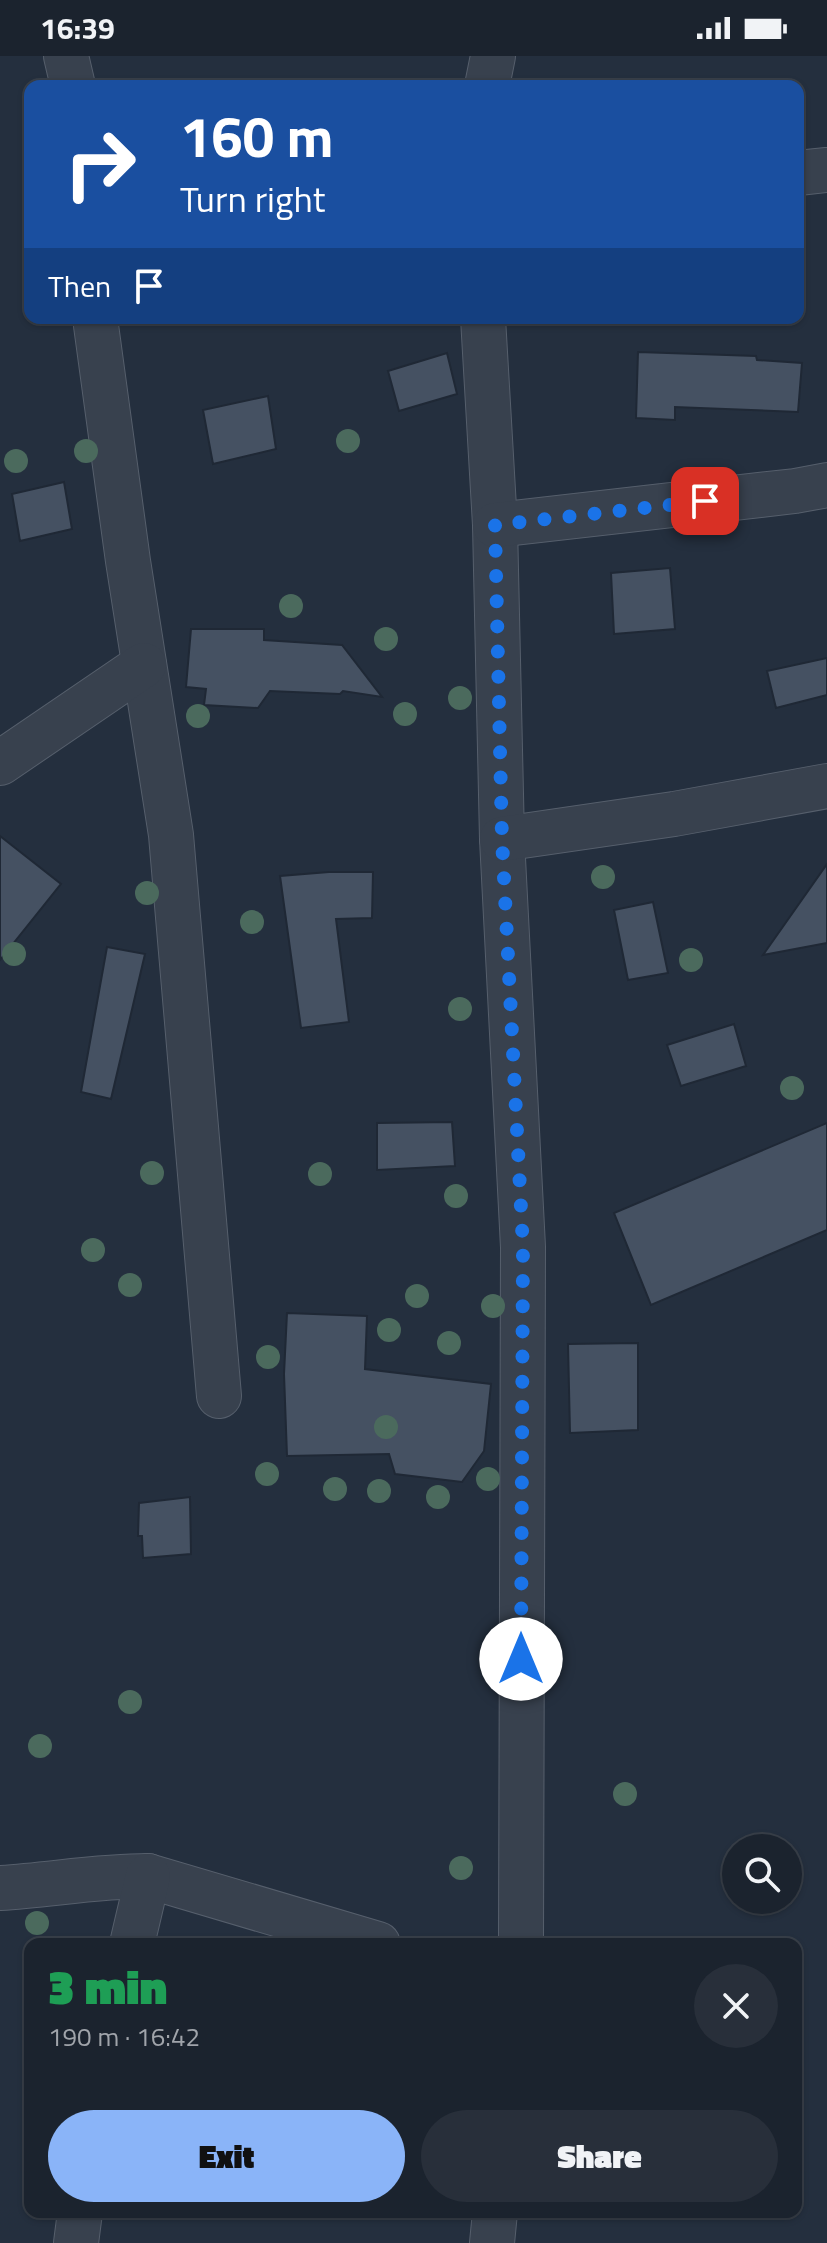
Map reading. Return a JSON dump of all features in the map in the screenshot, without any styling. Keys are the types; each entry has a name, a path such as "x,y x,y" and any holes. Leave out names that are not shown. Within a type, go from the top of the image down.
{"street":[{"path":"66,56 72,80"},
{"path":"488,80 493,56"},
{"path":"804,172 827,170"},
{"path":"96,324 171,835 219,1396"},
{"path":"483,324 495,525 502,839 523,1247 521,1938"},
{"path":"495,525 827,485"},
{"path":"0,763 144,665"},
{"path":"502,839 674,814 827,786"},
{"path":"0,1888 63,1884 108,1876 148,1876 358,1938"},
{"path":"133,1938 148,1876"},
{"path":"76,2243 79,2218"},
{"path":"492,2243 494,2218"}],"building":[{"path":"638,352 756,356 757,360 802,363 798,412 675,407 675,420 636,418"},
{"path":"447,353 457,394 399,411 388,371"},
{"path":"268,396 276,449 213,464 203,410"},
{"path":"64,482 72,529 20,541 12,494"},
{"path":"670,568 675,629 614,634 611,573"},
{"path":"191,629 264,629 264,640 342,645 382,697 343,691 340,694 270,691 258,708 204,705 206,689 186,687"},
{"path":"827,658 827,695 776,708 767,671"},
{"path":"0,836 61,884 0,960"},
{"path":"827,864 827,943 763,955"},
{"path":"373,872 372,918 336,919 349,1022 301,1028 280,876"},
{"path":"653,902 668,973 628,980 614,910"},
{"path":"107,947 145,954 111,1099 81,1092"},
{"path":"734,1024 746,1066 681,1086 667,1045"},
{"path":"452,1122 455,1166 377,1170 377,1123"},
{"path":"827,1123 827,1230 651,1305 614,1213"},
{"path":"287,1313 367,1316 365,1369 491,1384 484,1451 462,1482 395,1474 389,1454 287,1456 284,1374"},
{"path":"638,1343 638,1430 570,1433 568,1344"},
{"path":"190,1497 191,1554 143,1558 142,1536 138,1536 139,1503"}],"route":[{"path":"521,1659 523,1247 502,839 495,525 705,501"}]}
